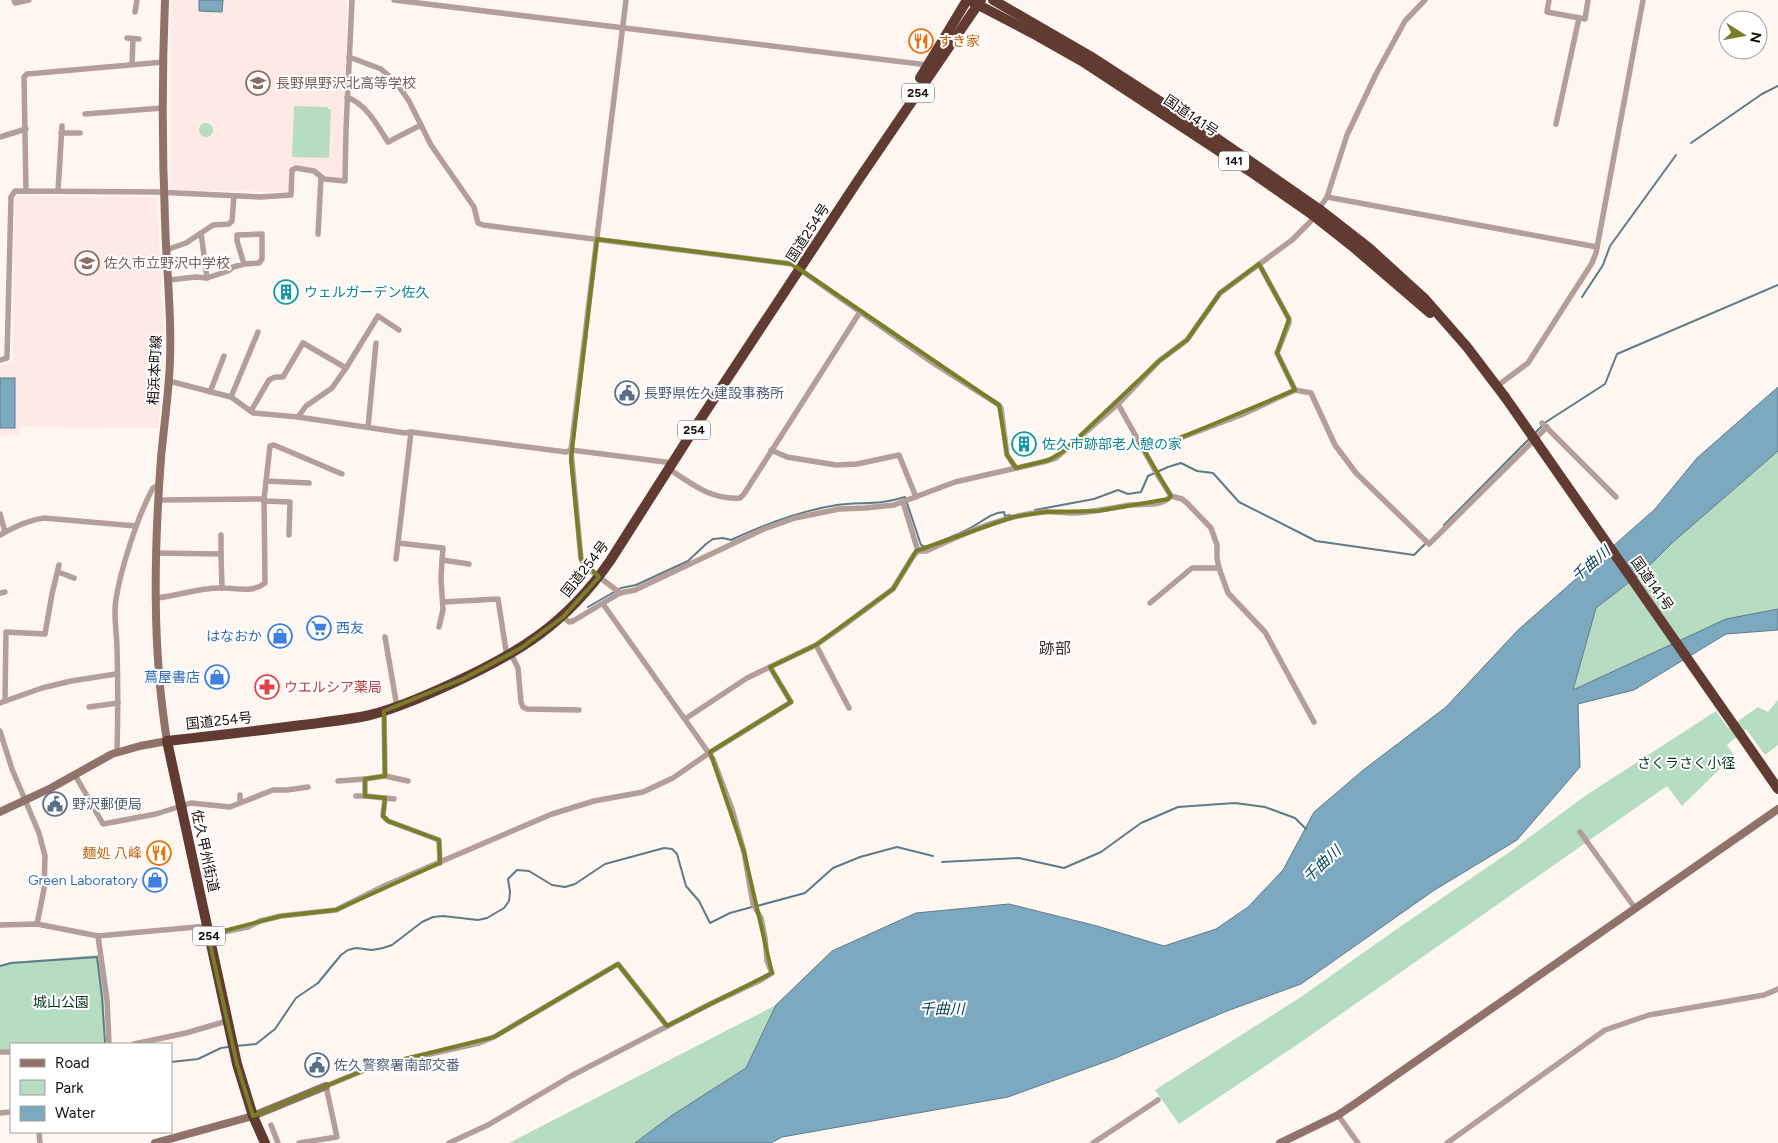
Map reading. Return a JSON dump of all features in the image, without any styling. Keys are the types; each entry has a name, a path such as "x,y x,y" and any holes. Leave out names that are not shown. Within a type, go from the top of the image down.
{"highway":[{"name":"国道141号","path":"993,0 1090,56 1218,139 1317,213 1467,347 1497,386 1778,789"},
{"name":"国道141号","path":"974,1 1085,63 1317,213"},
{"name":"国道254号","path":"857,182 877,146 928,66 974,1"},
{"name":"国道254号","path":"167,741 338,721 384,711 496,664 539,636 563,617 599,578 974,1"},
{"name":"佐久甲州街道","path":"167,741 237,1064 253,1116 265,1143"}],"main road":[{"name":"相浜本町線","path":"165,0 164,193 170,321 169,380 159,485 156,598 162,701 167,741"},
{"path":"0,812 75,775 117,751 167,741"},
{"path":"1280,1143 1338,1115 1778,809"},
{"path":"156,1143 177,1140 253,1116 326,1086"}],"street":[{"path":"14,0 15,3 29,0"},
{"path":"135,12 137,0"},
{"path":"0,360 7,358 11,197 15,191 234,196 291,195 292,170 296,168 314,171 324,179 345,181 352,0"},
{"path":"394,0 928,66"},
{"path":"620,593 585,566 581,559 571,450 626,0"},
{"path":"563,617 569,622 573,621 620,593 635,590 764,529 795,518 839,509 885,506 906,501 955,482 1056,458 1118,404 1148,371 1188,340 1220,293 1292,240 1317,213 1326,197 1347,135 1376,74 1404,21 1424,0"},
{"path":"1550,0 1547,12 1585,19 1588,0"},
{"path":"1497,386 1528,364 1589,268 1597,247 1643,0"},
{"path":"1556,124 1578,18"},
{"path":"132,64 133,38"},
{"path":"350,57 381,69 395,81 409,101 431,145 474,207 478,222 483,225 792,264 933,363 999,405 1001,408 1007,455 1016,468"},
{"path":"26,191 24,77 27,74 164,62"},
{"path":"347,97 357,101 366,110 388,142 421,125"},
{"path":"85,114 163,108"},
{"path":"0,138 26,129"},
{"path":"58,191 62,130 80,133"},
{"path":"318,234 321,177"},
{"path":"166,250 186,243 213,225 229,224 232,221 234,196"},
{"path":"1326,197 1597,247"},
{"path":"201,233 207,278"},
{"path":"168,280 196,277 207,278 244,264 258,263 262,259 262,234 237,235 244,264"},
{"path":"1259,264 1289,319 1277,353 1295,390"},
{"path":"169,380 230,397 254,413 566,452 571,450 671,466 710,494 740,498 860,312"},
{"path":"298,417 306,406 332,388 378,316 399,330"},
{"path":"230,397 258,332"},
{"path":"251,411 269,380 275,377 283,377 303,343 346,368"},
{"path":"368,427 376,343"},
{"path":"210,392 224,356"},
{"path":"1140,444 1175,440 1241,415 1295,390 1311,393 1335,445 1346,462 1429,544 1545,425 1616,497"},
{"path":"1118,404 1171,496"},
{"path":"396,559 411,432"},
{"path":"156,598 169,597 183,592 222,588 251,589 261,586 265,582 264,500 270,446 274,445 342,474"},
{"path":"771,450 788,457 836,465 864,463 898,455 916,497"},
{"path":"266,481 308,483"},
{"path":"117,751 116,600 136,526 150,493 153,488 159,485"},
{"path":"685,719 747,678 816,645 893,589 918,551 926,551 987,525 1013,517 1045,512 1072,513 1098,511 1128,505 1159,503 1171,496 1187,503 1211,528 1217,545 1219,568 1228,593 1265,632 1314,722"},
{"path":"159,500 264,500 290,502 289,535"},
{"path":"906,501 918,551"},
{"path":"0,514 3,533 30,521 44,518 136,526"},
{"path":"221,535 222,588"},
{"path":"398,542 443,548 441,579 444,610 439,627"},
{"path":"156,553 221,554"},
{"path":"442,560 469,564"},
{"path":"74,578 59,568 45,634 6,632 3,702 61,683 116,674"},
{"path":"1150,603 1192,568 1219,568"},
{"path":"443,602 498,599 509,656 518,668 523,708 579,710"},
{"path":"449,1143 488,1125 572,1076 772,973 767,961 764,930 753,904 744,852 732,809 713,759 604,604"},
{"path":"386,637 397,706"},
{"path":"816,645 849,708"},
{"path":"0,925 37,924 98,936 208,931 248,927 260,921 282,916 336,910 384,886 552,814 594,801 643,792 673,778 709,753 791,702 770,667"},
{"path":"89,707 118,703"},
{"path":"384,711 385,776"},
{"path":"0,731 24,801 39,833 45,856 44,889 37,924"},
{"path":"75,775 102,824 156,814 191,804 230,806 273,790 308,787"},
{"path":"338,781 385,776 408,781"},
{"path":"365,779 365,796"},
{"path":"240,794 240,803"},
{"path":"356,796 394,799"},
{"path":"385,798 383,816 388,821 439,840 440,863"},
{"path":"1580,832 1635,908"},
{"path":"98,936 107,1000 109,1043"},
{"path":"299,1143 337,1138 326,1086 372,1067 479,1042 494,1036 618,964 667,1026"},
{"path":"1447,1143 1605,1030 1649,1015 1755,996 1778,989"},
{"path":"139,1043 186,1033 227,1021"},
{"path":"1093,1143 1158,1100"},
{"path":"1338,1115 1358,1143"},
{"path":"271,1125 278,1143"}],"highlighted area":[{"path":"597,239 792,264 999,405 1007,455 1016,468 1049,460 1065,450 1159,361 1187,340 1220,293 1259,264 1289,319 1277,353 1295,390 1175,440 1140,443 1171,496 1168,499 1098,511 1045,512 1013,517 916,551 893,589 816,645 770,667 791,702 710,752 744,852 772,973 667,1026 618,964 494,1037 372,1067 253,1116 237,1064 208,935 281,916 336,910 440,863 439,840 388,821 383,816 385,798 365,796 365,779 385,776 384,711 463,679 521,648 563,617 599,577 581,559 571,459"}],"shaded area":[{"name":"長野県野沢北高等学校","path":"171,0 347,0 343,178 324,175 316,169 291,165 289,192 170,190"},
{"name":"佐久市立野沢中学校","path":"15,196 157,197 164,329 163,377 158,428 20,427 20,434 0,437 0,366 13,361"}],"green space":[{"path":"294,106 328,107 328,109 331,109 329,158 292,157"},
{"path":"203,123 209,123 213,130 209,137 203,137 199,133 199,127"},
{"path":"1778,451 1778,609 1726,619 1573,691 1596,608 1645,570 1672,543"},
{"name":"さくラさく小径","path":"1778,700 1778,745 1765,755 1746,729 1727,745 1734,755 1682,806 1667,786 1301,1042 1179,1124 1155,1090 1301,997 1511,851 1585,796 1716,711 1728,728 1758,707 1768,712"},
{"name":"城山公園","path":"98,955 104,997 105,1043 10,1043 10,1049 0,1050 0,965 11,962"},
{"path":"776,1005 746,1068 671,1116 635,1143 509,1143"}],"water":[{"path":"199,0 223,0 222,12 199,11"},
{"path":"0,378 15,378 15,428 0,428"},
{"name":"千曲川","path":"1778,387 1778,451 1672,543 1645,570 1596,608 1573,690 1726,619 1778,609 1778,630 1726,634 1634,690 1578,704 1580,767 1517,840 1433,891 1301,984 1227,1011 1113,1059 1008,1097 782,1137 771,1143 635,1143 671,1116 746,1068 776,1005 832,951 916,913 1009,904 1097,926 1164,946 1216,929 1248,907 1283,870 1314,812 1362,771 1446,707 1518,630 1655,509 1697,458"}],"waterway":[{"path":"1691,143 1762,94 1778,86"},
{"path":"1582,297 1603,265 1610,246 1676,155"},
{"path":"1535,433 1546,422 1605,384 1617,354 1778,285"},
{"path":"1444,525 1530,438"},
{"path":"1035,510 1094,499 1118,490 1128,494 1141,492 1148,476 1181,463 1197,471 1213,473 1239,502 1316,541 1414,555 1426,543"},
{"path":"588,607 621,588 636,585 688,561 713,539 723,538 731,540 783,519 823,508 896,500 905,497 921,545 925,547 961,533 995,514 1004,512 1005,516 1010,515"},
{"path":"942,862 1019,858 1064,868 1101,852 1141,823 1178,807 1235,803 1265,807 1295,818 1306,829"},
{"path":"757,906 805,893 833,868 860,857 897,847 933,856"},
{"path":"236,1046 256,1044 275,1029 296,998 318,983 341,955 348,950 356,948 372,950 392,945 422,922 433,917 443,916 478,920 487,918 504,908 509,901 508,879 517,870 529,871 552,885 565,887 575,884 605,864 664,848 672,849 677,854 686,886 699,901 710,923 730,913 752,907"},
{"path":"0,966 11,963 97,957 102,997 104,1043"},
{"path":"172,1062 198,1059 221,1048 228,1047"}],"place":[{"name":"すき家","path":"921,41"},
{"name":"長野県野沢北高等学校","path":"258,83"},
{"name":"佐久市立野沢中学校","path":"87,263"},
{"name":"ウェルガーデン佐久","path":"286,292"},
{"name":"長野県佐久建設事務所","path":"627,393"},
{"name":"佐久市跡部老人憩の家","path":"1024,444"},
{"name":"西友","path":"319,628"},
{"name":"はなおか","path":"280,636"},
{"name":"蔦屋書店","path":"217,677"},
{"name":"ウエルシア薬局","path":"267,687"},
{"name":"野沢郵便局","path":"55,804"},
{"name":"麺処 八峰","path":"159,853"},
{"name":"Green Laboratory","path":"155,880"},
{"name":"佐久警察署南部交番","path":"317,1065"}],"district":[{"name":"跡部","path":"1055,648"}]}
